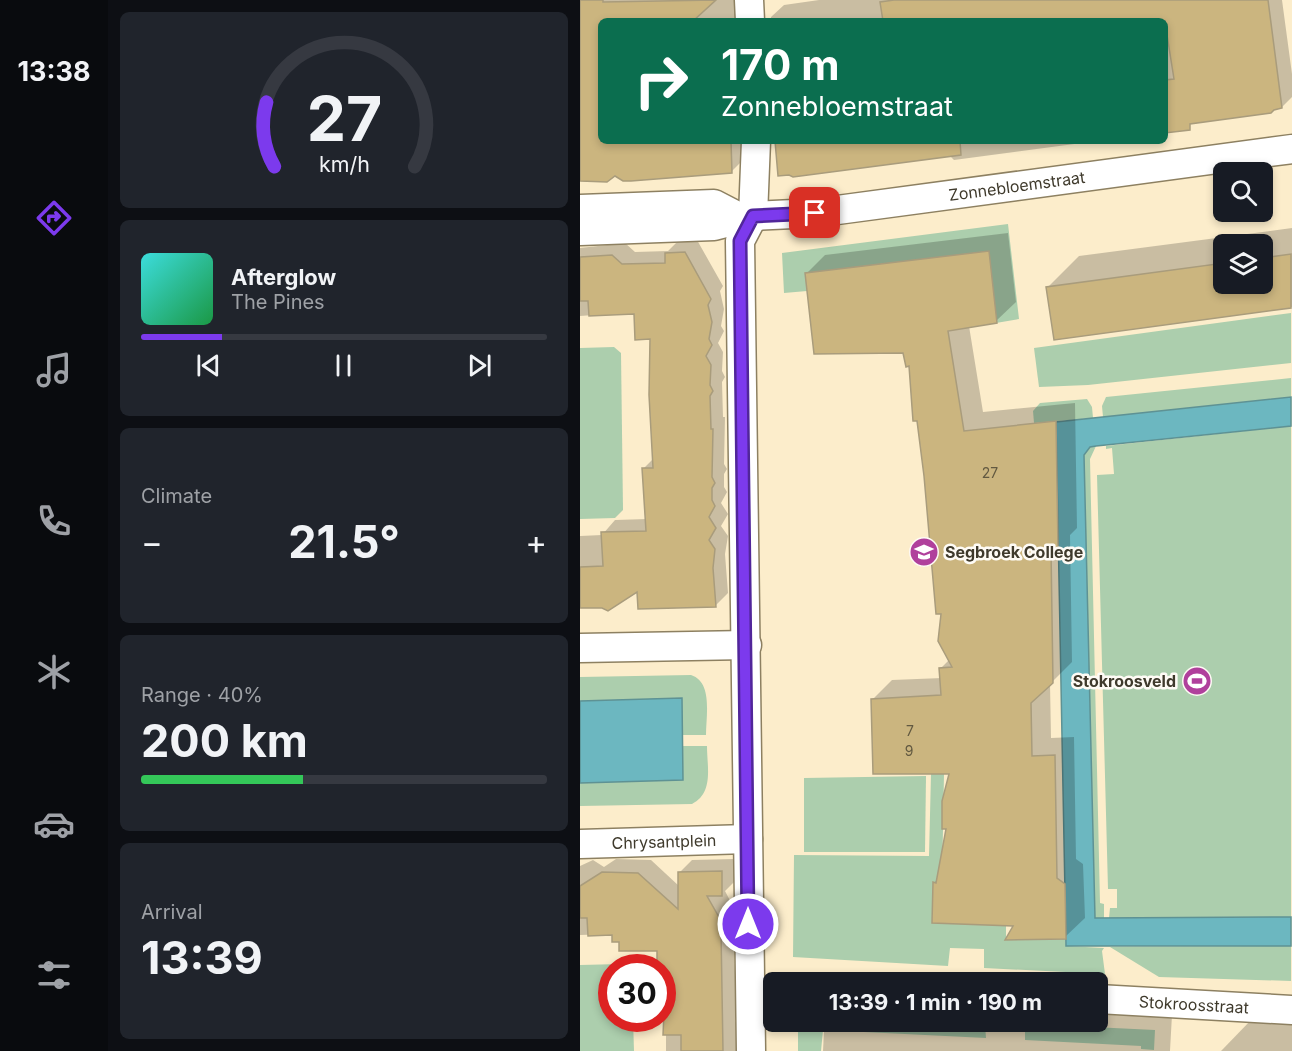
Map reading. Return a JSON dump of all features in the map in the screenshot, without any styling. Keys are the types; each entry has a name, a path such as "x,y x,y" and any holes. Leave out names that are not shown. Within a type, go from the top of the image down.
{"street":[{"path":"749,0 750,18"},
{"path":"751,1051 761,989 748,839 740,241 747,217 756,144"},
{"name":"Zonnebloemstraat","path":"580,231 715,226 747,217 815,213 1291,148"},
{"path":"580,209 714,204 747,217"},
{"path":"580,648 747,645"},
{"name":"Chrysantplein","path":"580,844 748,839"},
{"name":"Stokroosstraat","path":"1108,1000 1291,1010"}],"green space":[{"path":"1008,224 1019,319 996,323 806,277 807,291 784,293 782,253"},
{"path":"1291,313 1291,363 1088,385 1039,387 1034,348"},
{"path":"614,347 621,353 623,510 615,518 580,519 580,348"},
{"path":"1291,378 1291,397 1103,417 1102,406 1106,397"},
{"path":"1087,399 1092,407 1093,418 1034,423 1033,411 1040,403"},
{"name":"Stokroosveld","path":"1291,426 1291,917 1109,918 1110,908 1117,908 1117,889 1108,889 1097,475 1114,474 1112,448 1106,449 1106,446"},
{"path":"1096,446 1090,459 1100,903 1104,904 1104,918 1095,918 1084,455 1090,447"},
{"path":"691,675 703,685 707,700 706,735 683,735 683,746 707,746 708,779 704,793 699,799 692,804 580,806 580,677"},
{"path":"931,774 944,774 942,883 933,883 932,922 985,925 1006,914 1006,940 1065,939 1066,946 1104,948 1102,951 1105,972 984,968 984,949 950,948 948,966 793,957 794,855 929,856"},
{"path":"926,776 925,852 804,852 804,778"},
{"path":"1291,946 1291,981 1159,977 1110,947"},
{"path":"580,965 598,965 598,1032 633,1032 634,1051 580,1051"},
{"path":"1108,1028 1155,1030 1154,1050 1141,1049 1141,1046 1025,1040 1025,1032 1108,1032"},
{"path":"798,1032 823,1032 821,1051 798,1051"},
{"path":"864,1032 986,1032 986,1038"}],"water":[{"path":"1291,397 1291,426 1096,446 1090,447 1084,455 1095,918 1291,917 1291,946 1066,946 1056,422"},
{"path":"682,698 683,780 580,783 580,701"}],"building":[{"path":"580,0 603,0 603,2 716,0 696,18 598,18 598,144 731,144 732,173 631,181 623,181 615,176 607,182 580,181"},
{"path":"894,0 1268,0 1282,108 1271,113 1190,124 1190,130 1168,133 1168,80 1174,79 1168,41 1168,18 883,18 880,2"},
{"path":"775,144 960,144 961,155 793,177 778,176"},
{"path":"989,251 997,323 948,331 964,431 1056,421 1058,549 1051,550 1053,683 1031,703 1032,756 1055,755 1057,878 1065,884 1066,939 1005,940 1013,926 932,923 933,882 936,883 946,829 942,829 942,801 949,774 873,774 871,699 941,695 939,668 952,667 938,641 941,614 936,614 924,476 917,421 913,421 909,366 906,367 903,353 814,354 805,273"},
{"path":"685,252 711,299 708,305 712,322 709,339 712,345 706,356 711,365 710,385 713,391 710,396 711,429 713,429 712,477 715,483 712,488 712,500 715,506 709,517 716,528 709,540 715,549 713,568 716,607 638,609 637,592 608,611 602,608 580,608 580,567 603,566 601,532 646,531 642,468 653,468 649,395 650,339 635,340 634,314 589,316 588,301 580,301 580,257 612,255 622,264 665,263 665,253"},
{"path":"1291,254 1291,308 1054,340 1046,287 1213,264 1213,294 1273,294 1273,256"},
{"path":"722,871 722,896 707,896 724,926 721,931 723,1051 681,1051 681,1035 663,1035 663,1032 676,1032 676,954 657,954 657,951 619,951 619,942 612,942 612,935 588,936 587,918 580,918 580,886 602,872 638,873 678,909 678,872"}],"place":[{"name":"Segbroek College","path":"924,552"},
{"name":"Stokroosveld","path":"1197,681"}],"route":[{"path":"748,924 747,645 740,241 753,216 815,213"}]}
